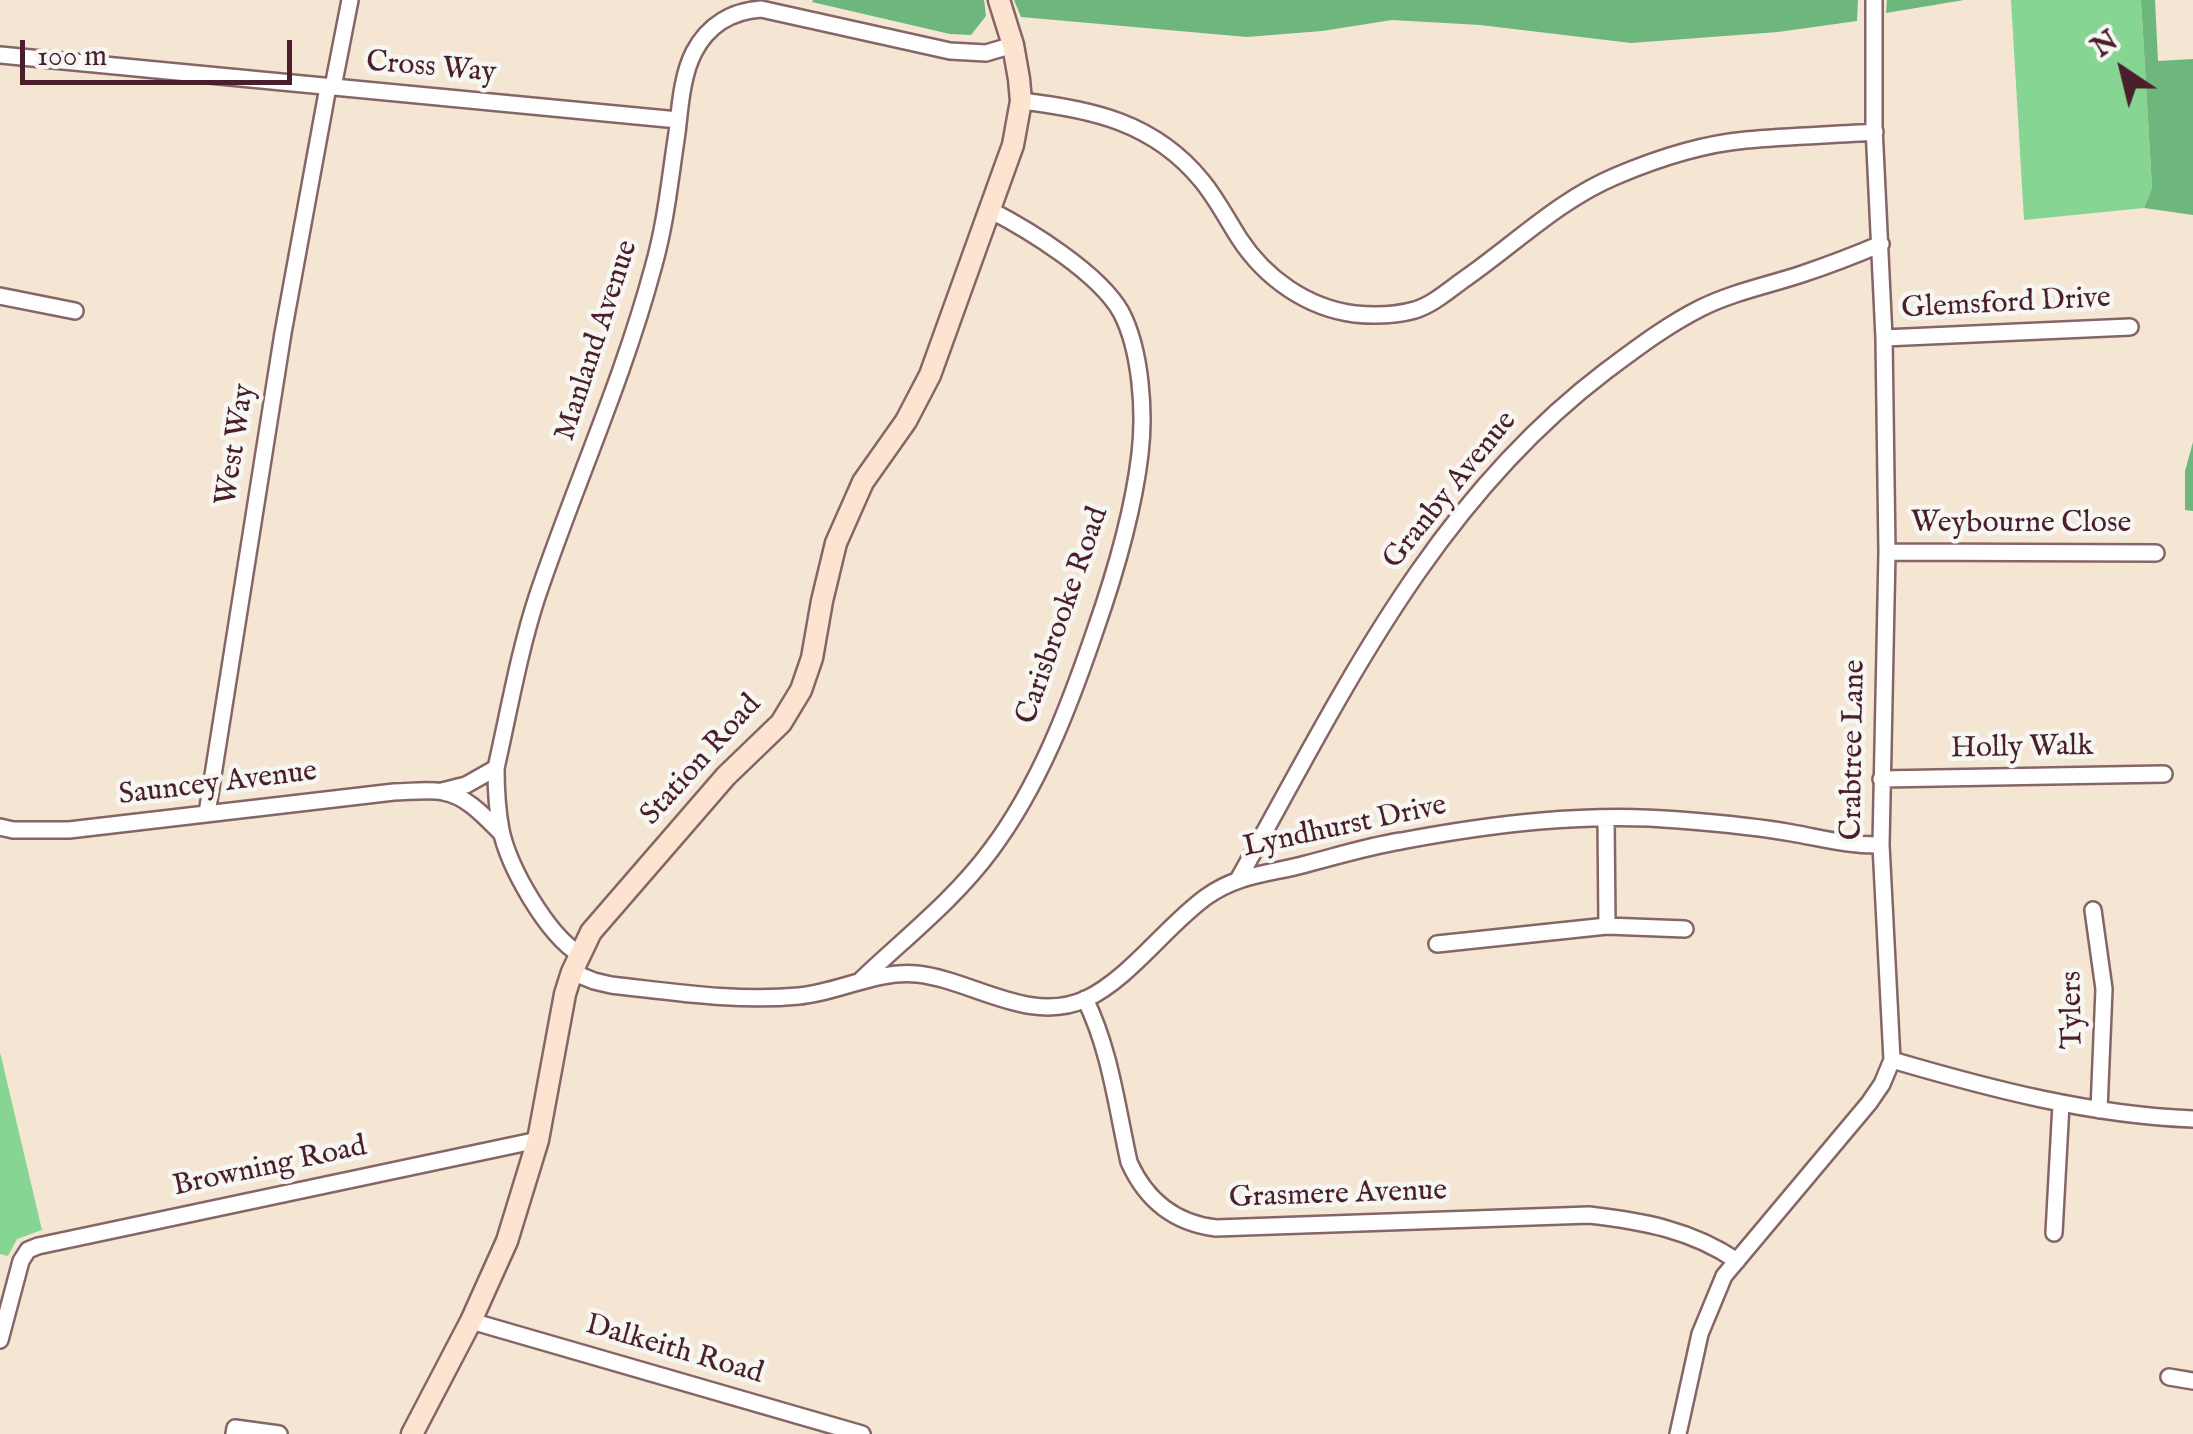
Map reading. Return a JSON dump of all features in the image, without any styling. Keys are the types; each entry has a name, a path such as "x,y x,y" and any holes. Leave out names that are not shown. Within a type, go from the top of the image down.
{"main road":[{"name":"Station Road","path":"412,1434 471,1321 507,1241 538,1140 565,994 591,932 726,776 781,723 812,658 836,544 863,482 906,421 930,375 1013,145 1020,101 1013,45 1000,2"}],"street":[{"name":"West Way","path":"207,813 283,333 350,0"},
{"name":"Crabtree Lane","path":"1874,0 1887,552 1881,845 1892,1060"},
{"name":"Manland Avenue","path":"576,963 527,890 502,834 496,768 536,601 640,316 663,233 678,120 692,54 734,6 950,51 986,54 1013,45"},
{"name":"Cross Way","path":"0,56 678,120"},
{"path":"1020,101 1088,110 1115,118 1147,135 1201,179 1254,259 1272,276 1300,296 1332,310 1366,314 1417,309 1438,298 1582,193 1656,161 1744,140 1875,132"},
{"name":"Carisbrooke Road","path":"862,980 962,884 1020,806 1078,682 1122,545 1135,487 1140,450 1140,383 1133,346 1120,310 1050,245 990,210"},
{"name":"Granby Avenue","path":"1239,878 1406,587 1481,487 1548,417 1591,382 1704,306 1881,244"},
{"path":"0,296 74,311"},
{"name":"Glemsford Drive","path":"1884,338 2130,327"},
{"name":"Weybourne Close","path":"1887,552 2156,552"},
{"name":"Sauncey Avenue","path":"0,827 69,830 394,792 442,792 466,785 496,768"},
{"name":"Holly Walk","path":"1881,778 2164,774"},
{"path":"442,792 474,807 502,834"},
{"path":"1606,818 1606,926"},
{"name":"Lyndhurst Drive","path":"576,963 594,981 611,985 734,998 805,996 862,980 916,974 1020,1004 1064,1006 1085,999 1126,970 1188,911 1226,884 1398,841 1526,823 1606,818 1673,819 1790,832 1847,844 1881,845"},
{"name":"Tylers","path":"2092,910 2104,990 2099,1110"},
{"path":"1437,944 1606,926 1685,929"},
{"name":"Grasmere Avenue","path":"1085,999 1103,1044 1129,1162 1137,1180 1150,1197 1186,1221 1216,1228 1589,1215 1666,1228 1717,1247 1736,1260"},
{"path":"1678,1434 1700,1334 1724,1276 1869,1103 1892,1060 2061,1104 2155,1118 2193,1119"},
{"path":"2054,1233 2061,1104"},
{"name":"Browning Road","path":"0,1340 21,1261 28,1250 38,1246 538,1140"},
{"name":"Dalkeith Road","path":"471,1321 862,1434"},
{"path":"2169,1377 2193,1380"},
{"path":"234,1434 236,1428 278,1434"}],"green space":[{"path":"813,0 984,0 986,16 971,35 950,34"},
{"path":"1014,0 1858,0 1857,21 1778,32 1631,43 1480,25 1392,20 1247,37 1021,17"},
{"path":"1887,0 1964,0 1886,13"},
{"path":"2011,0 2141,0 2152,188 2144,208 2024,220"},
{"path":"2141,0 2155,0 2158,61 2193,59 2193,215 2144,208 2152,188"},
{"path":"2193,442 2193,511 2185,510 2185,471"},
{"path":"0,1052 42,1230 17,1239 8,1256 0,1254"}]}
